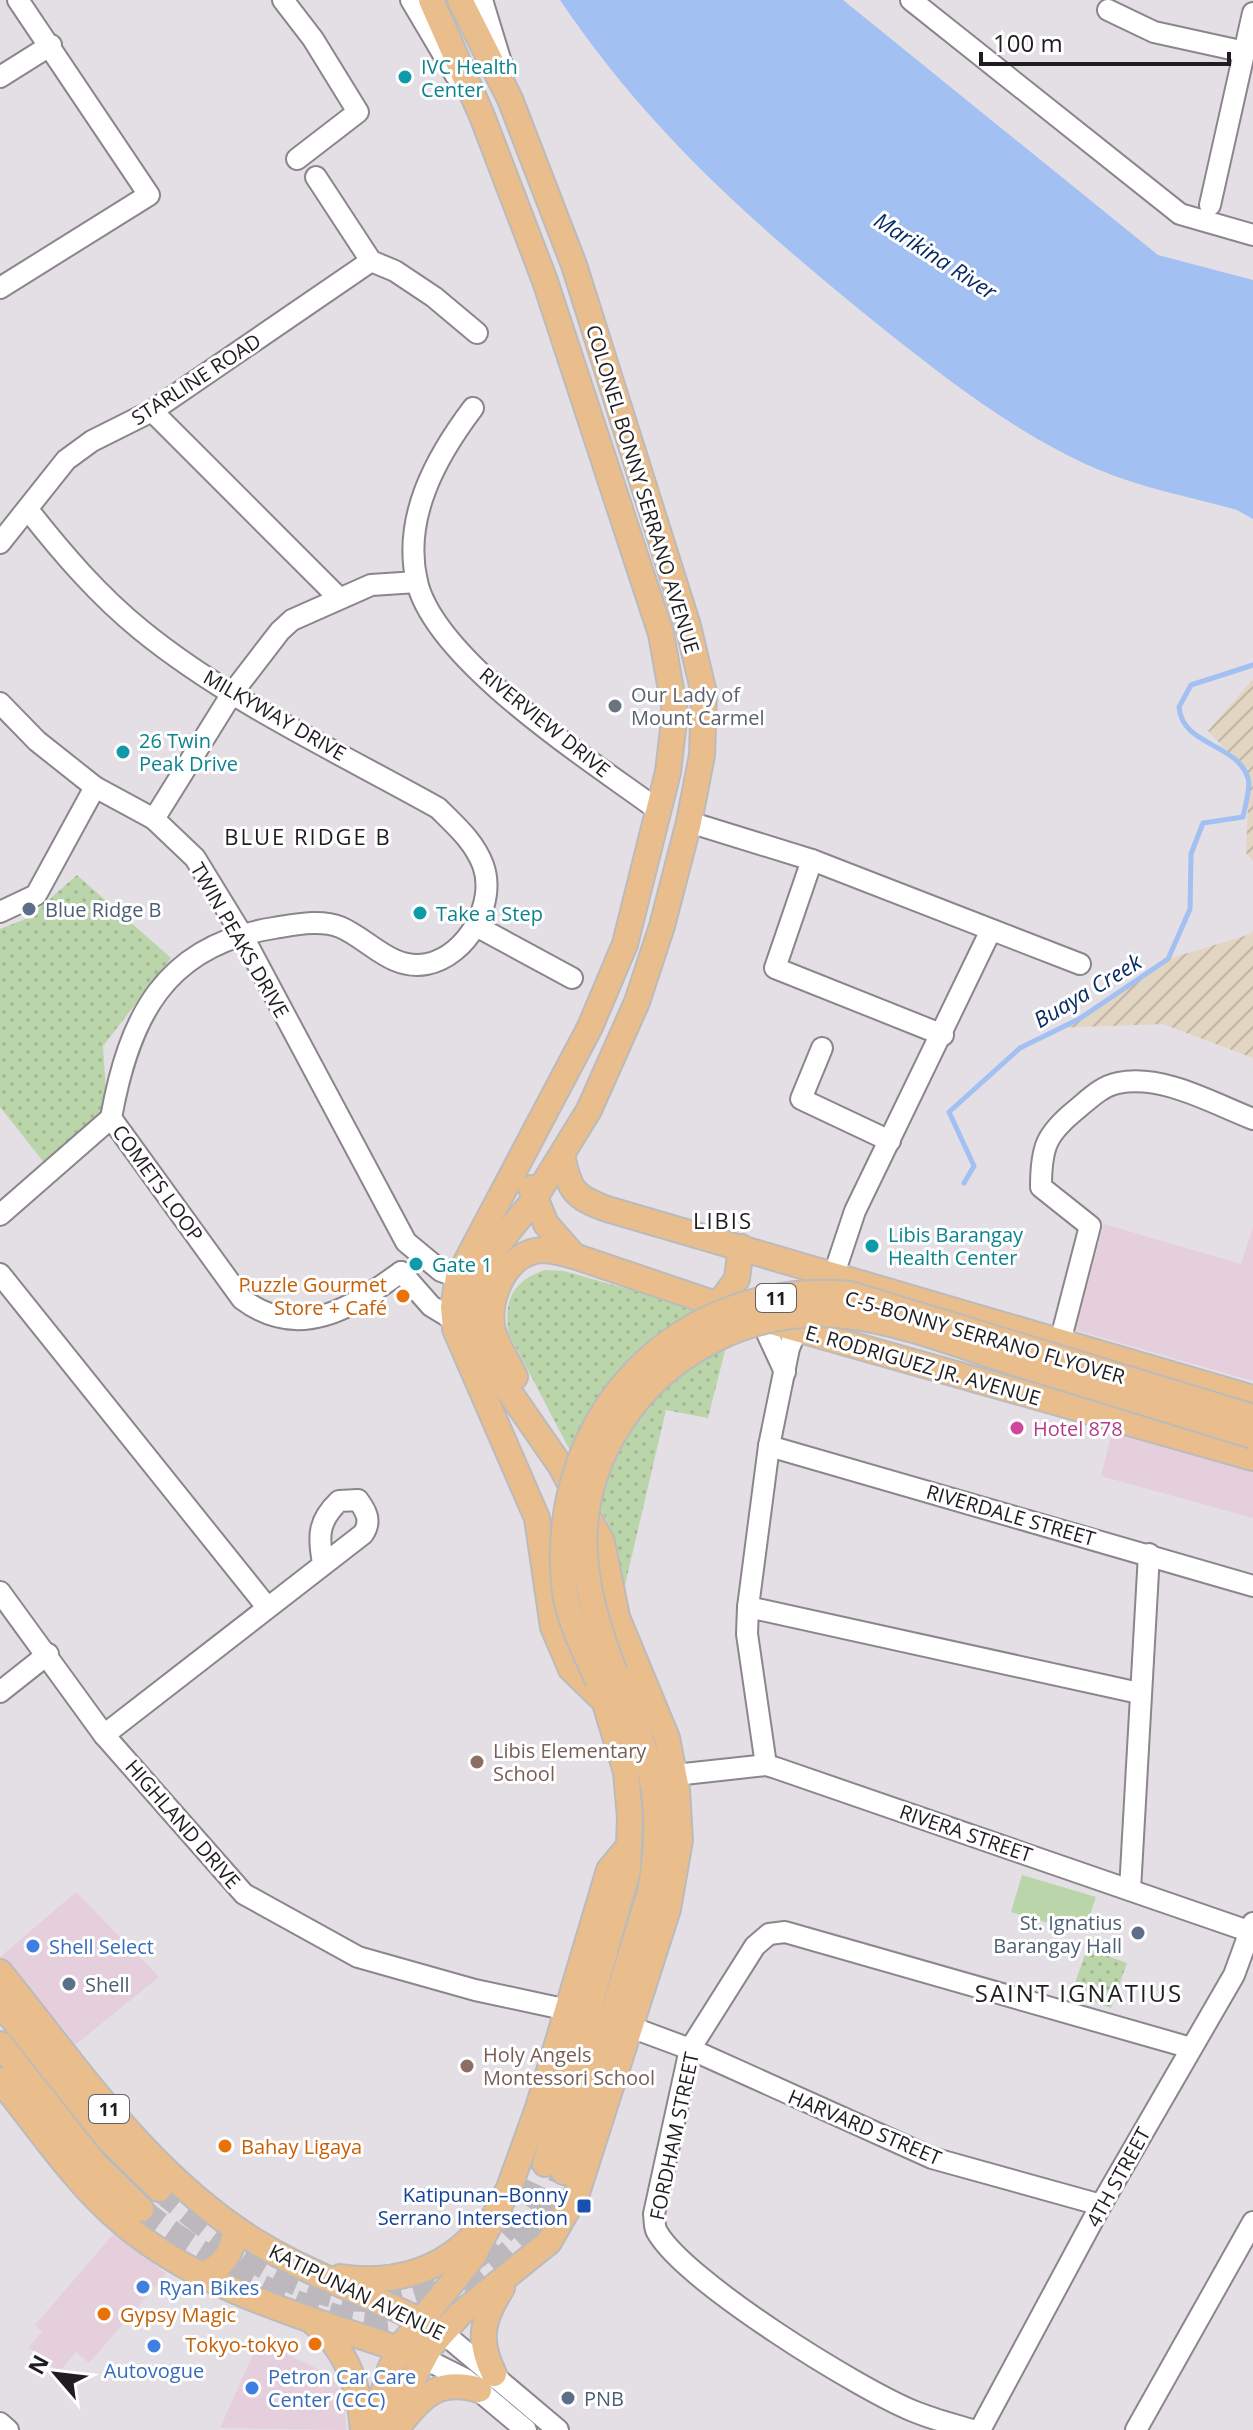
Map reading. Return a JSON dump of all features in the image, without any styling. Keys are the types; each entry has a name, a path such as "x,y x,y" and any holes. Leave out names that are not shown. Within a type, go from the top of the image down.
{"main road":[{"name":"COLONEL BONNY SERRANO AVENUE","path":"431,0 482,116 545,281 661,634 675,712 668,772 625,944 590,1027 458,1277 454,1320 460,1342 515,1460 537,1518 553,1627 571,1669 606,1685 651,1764 658,1807 657,1844 650,1892 554,2168 622,1897 629,1846 626,1772 606,1685"},
{"name":"COLONEL BONNY SERRANO AVENUE","path":"396,2430 409,2386 423,2358 442,2332 549,2242 561,2226 592,2152 672,1894 680,1840 675,1775 662,1722 617,1617 602,1542 560,1465 490,1364 477,1337 472,1315 473,1287 482,1264 533,1201 589,1110 637,1002 662,926 689,822 705,723 701,679 688,626 574,265 510,99 460,0"},
{"path":"527,1150 533,1201 546,1224 574,1256"},
{"name":"11","path":"562,1155 568,1183 592,1204 1253,1398"},
{"path":"718,1305 737,1279 741,1247"},
{"name":"E. RODRIGUEZ JR. AVENUE","path":"560,1465 493,1331 491,1310 494,1292 502,1278 525,1255 543,1250 574,1256 797,1329 1253,1458"},
{"name":"C-5-BONNY SERRANO FLYOVER","path":"606,1685 571,1616 564,1583 565,1514 580,1457 597,1422 632,1374 662,1346 719,1313 786,1296 850,1294 1253,1417"},
{"name":"C-5-BONNY SERRANO FLYOVER","path":"606,1685 585,1575 586,1522 596,1476 615,1433 650,1386 686,1355 732,1332 793,1316 863,1319 1253,1436"},
{"path":"977,1381 991,1322"},
{"path":"372,2430 399,2349 419,2320 472,2258 509,2188 568,2010 609,1870 629,1846"},
{"name":"KATIPUNAN AVENUE","path":"0,1972 142,2147 245,2235 309,2271 442,2332"},
{"name":"11","path":"0,2003 110,2141 159,2189"},
{"name":"11","path":"0,2044 94,2163 141,2209"},
{"name":"KATIPUNAN AVENUE","path":"0,2080 108,2209 151,2245 230,2289 423,2358"},
{"path":"309,2271 366,2280 425,2269 463,2246 509,2188"},
{"path":"201,2275 220,2265 245,2235"},
{"path":"230,2289 230,2273 245,2235"},
{"path":"396,2430 432,2390 487,2382 482,2328 491,2305 517,2267"},
{"path":"310,2320 332,2340 346,2361 358,2396 363,2430"}],"street":[{"path":"0,288 149,195 18,0"},
{"path":"283,0 358,107 356,117 297,159"},
{"path":"411,0 482,116"},
{"path":"482,0 510,99"},
{"path":"911,0 1180,214 1253,235"},
{"path":"1108,10 1154,32 1245,52"},
{"path":"1210,205 1253,13"},
{"path":"0,77 51,45"},
{"path":"316,177 371,261 395,271 434,297 477,333"},
{"name":"STARLINE ROAD","path":"0,543 29,511 66,460 92,441 152,411 371,261"},
{"name":"RIVERVIEW DRIVE","path":"473,408 445,445 415,517 417,582 438,624 468,660 539,723 658,810"},
{"path":"152,411 339,598"},
{"name":"MILKYWAY DRIVE","path":"29,511 63,554 111,603 186,663 438,808 466,835 483,865 487,889 476,926 447,957 425,965 404,963 383,955 339,927 307,923 241,933"},
{"path":"154,819 233,692 292,620 371,585 417,582"},
{"name":"TWIN PEAKS DRIVE","path":"0,703 37,741 95,787 154,819 195,858 241,933 406,1242 441,1271 458,1277"},
{"path":"0,912 36,895 95,787"},
{"path":"689,822 812,860 1080,964"},
{"path":"812,860 775,968 943,1035"},
{"path":"476,926 572,978"},
{"path":"834,1274 855,1211 943,1035 991,930"},
{"name":"COMETS LOOP","path":"241,933 183,964 149,1001 121,1064 111,1118 242,1299 261,1313 282,1321 302,1322 333,1311 401,1272"},
{"path":"822,1048 801,1099 890,1141"},
{"path":"1060,1342 1090,1226 1041,1187 1041,1161 1051,1131 1101,1090 1117,1083 1149,1081 1253,1119"},
{"path":"0,1215 111,1118"},
{"path":"406,1242 401,1272 431,1306 454,1320"},
{"path":"0,1274 267,1607"},
{"path":"760,1318 785,1372"},
{"path":"766,1765 747,1634 748,1607 769,1446 797,1329"},
{"name":"RIVERDALE STREET","path":"769,1446 1253,1586"},
{"path":"1130,1890 1149,1554"},
{"path":"104,1735 323,1563"},
{"name":"HIGHLAND DRIVE","path":"0,1592 104,1735 244,1894 358,1957 447,1983 568,2010"},
{"path":"748,1607 1139,1693"},
{"path":"0,1692 48,1654"},
{"name":"RIVERA STREET","path":"675,1775 766,1765 1130,1890 1252,1928"},
{"name":"4TH STREET","path":"980,2430 1101,2205 1191,2048 1244,1977 1252,1928"},
{"name":"FORDHAM STREET","path":"972,2430 914,2412 801,2349 704,2279 663,2240 655,2229 654,2214 690,2049 755,1946 769,1934 785,1932 1191,2048"},
{"name":"HARVARD STREET","path":"636,2029 690,2049 932,2158 1101,2205"},
{"path":"1136,2430 1253,2222"},
{"name":"KATIPUNAN AVENUE","path":"442,2332 526,2430"},
{"name":"KATIPUNAN AVENUE","path":"423,2358 487,2382 558,2430"},
{"path":"0,2423 8,2430"}],"shaded area":[{"path":"1253,679 1253,861 1246,853 1249,781 1239,763 1208,731"},
{"path":"1253,930 1253,1058 1163,1024 1056,1028 1079,1019 1168,959 1251,934"},
{"path":"1104,1224 1241,1264 1253,1227 1253,1381 1075,1330"},
{"path":"1113,1428 1253,1466 1253,1518 1101,1476"},
{"path":"76,1892 159,1977 70,2049 0,1957"},
{"path":"116,2231 166,2274 89,2363 76,2352 59,2372 29,2347 42,2332 35,2325"},
{"path":"259,2341 332,2376 345,2400 346,2430 220,2428"}],"green space":[{"path":"77,875 171,958 103,1046 107,1108 46,1165 0,1107 0,929 28,918"},
{"path":"545,1270 564,1271 733,1319 708,1418 666,1410 621,1602 611,1529 509,1334 508,1311 513,1293 525,1280"},
{"path":"1022,1875 1096,1897 1084,1933 1011,1912"},
{"path":"1087,1949 1127,1963 1111,2008 1071,1994"}],"water":[{"name":"Marikina River","path":"560,0 843,0 1158,255 1253,280 1253,519 1237,510 1149,487 1097,469 1038,439 955,384 831,286 706,174 630,92"}],"waterway":[{"name":"Buaya Creek","path":"964,1183 974,1166 949,1112 1020,1048 1079,1019 1168,959 1190,909 1191,854 1203,823 1243,817 1249,787 1242,766 1190,730 1182,720 1179,707 1191,685 1253,665"}],"tunnel":[{"path":"159,2189 231,2246 269,2270 307,2288 347,2299 388,2299 429,2287 485,2251 524,2206 545,2164"},
{"path":"141,2209 225,2266 295,2302 363,2322 391,2322 419,2315 432,2308 492,2267 536,2225 551,2202 564,2172"}],"place":[{"name":"IVC Health Center","path":"405,77"},
{"name":"Our Lady of Mount Carmel","path":"615,706"},
{"name":"26 Twin Peak Drive","path":"123,752"},
{"name":"Blue Ridge B","path":"29,909"},
{"name":"Take a Step","path":"420,913"},
{"name":"Libis Barangay Health Center","path":"872,1246"},
{"name":"Gate 1","path":"416,1264"},
{"name":"Puzzle Gourmet Store + Café","path":"403,1296"},
{"name":"Hotel 878","path":"1017,1428"},
{"name":"Libis Elementary School","path":"477,1762"},
{"name":"St. Ignatius Barangay Hall","path":"1138,1933"},
{"name":"Shell Select","path":"33,1946"},
{"name":"Shell","path":"69,1984"},
{"name":"Holy Angels Montessori School","path":"467,2066"},
{"name":"Bahay Ligaya","path":"225,2146"},
{"name":"Katipunan–Bonny Serrano Intersection","path":"584,2206"},
{"name":"Ryan Bikes","path":"143,2287"},
{"name":"Gypsy Magic","path":"104,2314"},
{"name":"Tokyo-tokyo","path":"315,2344"},
{"name":"Autovogue","path":"154,2346"},
{"name":"Petron Car Care Center (CCC)","path":"252,2388"},
{"name":"PNB","path":"568,2398"}],"district":[{"name":"BLUE RIDGE B","path":"308,836"},
{"name":"LIBIS","path":"723,1220"},
{"name":"SAINT IGNATIUS","path":"1079,1992"}]}
